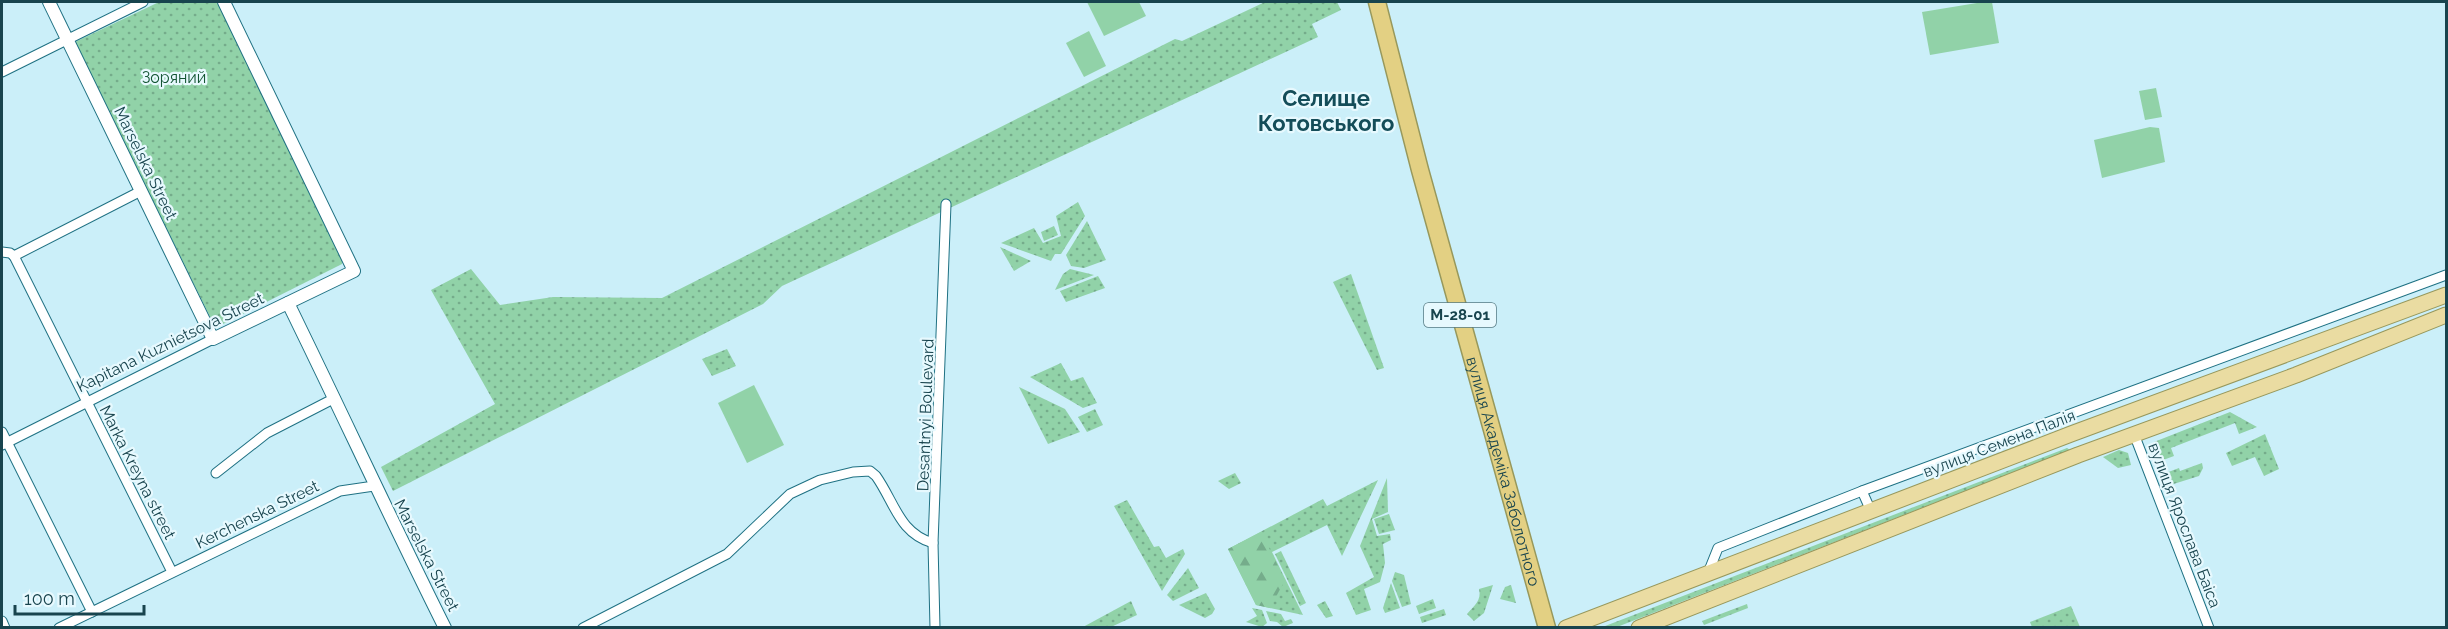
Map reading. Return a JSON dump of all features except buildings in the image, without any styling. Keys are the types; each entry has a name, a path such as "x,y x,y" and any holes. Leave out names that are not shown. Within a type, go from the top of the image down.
{"highway":[{"name":"вулиця Академіка Заболотного","path":"1377,2 1423,180 1547,627"}],"main road":[{"name":"вулиця Семена Палія","path":"1566,627 2071,434 2446,295"},
{"path":"1640,627 2078,455 2296,375 2446,315"},
{"path":"2071,434 2078,455"}],"street":[{"name":"Marselska Street","path":"49,2 213,339"},
{"path":"2,72 143,2"},
{"name":"Kapitana Kuznietsova Street","path":"4,444 213,339 354,272 224,2"},
{"path":"2,252 14,256 141,191"},
{"name":"Desantnyi Boulevard","path":"935,627 933,543 946,204"},
{"name":"Marka Kreyna street","path":"14,256 172,572"},
{"path":"1708,573 1718,548 1862,491 2446,274"},
{"name":"Marselska Street","path":"288,303 335,398 374,486 445,627"},
{"path":"216,473 267,433 335,398"},
{"path":"2,432 4,444 92,612"},
{"name":"вулиця Ярослава Баіса","path":"2133,434 2209,627"},
{"path":"583,627 727,554 790,494 820,480 853,472 870,471 876,476 907,528 918,538 933,543"},
{"name":"Kerchenska Street","path":"59,627 340,491 374,486"},
{"path":"1862,491 1871,511"},
{"path":"2,621 5,627"}],"green space":[{"name":"Зоряний","path":"159,2 219,2 343,256 342,264 223,324 211,319 75,42"},
{"path":"1087,2 1139,2 1146,16 1104,36"},
{"path":"1265,2 1337,2 1341,10 1312,24 1318,37 782,286 763,304 393,491 381,467 495,404 431,290 471,269 500,305 553,297 662,298 1175,39 1182,41"},
{"path":"1992,2 1999,43 1930,55 1922,12"},
{"path":"1089,31 1106,66 1084,77 1066,43"},
{"path":"2156,88 2162,117 2145,120 2139,91"},
{"path":"2150,127 2159,128 2165,162 2102,178 2094,140"},
{"path":"1078,202 1085,216 1061,254 1055,254 1051,261 1001,243 1034,228 1043,243 1061,236 1056,216"},
{"path":"1087,221 1106,260 1084,268 1071,266 1066,255"},
{"path":"1054,226 1058,235 1044,241 1041,232"},
{"path":"1000,247 1031,261 1014,271"},
{"path":"1070,269 1094,275 1055,290 1063,274"},
{"path":"1351,274 1384,368 1377,370 1333,282"},
{"path":"1098,276 1105,288 1066,302 1060,291"},
{"path":"727,349 736,366 712,376 702,359"},
{"path":"1061,363 1071,381 1083,377 1097,403 1083,408 1030,377"},
{"path":"754,385 784,445 747,463 718,403"},
{"path":"1019,387 1065,409 1080,432 1048,444"},
{"path":"1095,409 1103,425 1087,432 1078,417"},
{"path":"2230,412 2257,427 2239,434 2235,423 2171,448 2174,456 2155,463 2151,452 2154,442"},
{"path":"2265,434 2279,469 2264,476 2255,457 2232,466 2226,453"},
{"path":"2067,448 2070,450 1617,627 1600,628"},
{"path":"2119,450 2128,453 2131,465 2118,468 2103,457"},
{"path":"2202,463 2203,468 2199,476 2164,487 2163,474"},
{"path":"1235,473 1241,483 1229,489 1218,481"},
{"path":"1387,478 1388,512 1372,519 1377,536 1390,534 1391,540 1383,544 1385,563 1380,582 1364,589 1371,610 1356,615 1346,593 1374,577 1360,546"},
{"path":"1378,480 1342,556 1327,525 1272,552 1303,615 1256,605 1228,549 1323,499 1327,506"},
{"path":"1127,500 1154,547 1159,546 1166,558 1183,549 1185,554 1162,591 1114,506"},
{"path":"1389,514 1395,530 1379,534 1374,519"},
{"path":"1261,532 1285,580 1270,608 1256,605 1228,549"},
{"path":"1281,551 1306,603 1300,606 1275,554"},
{"path":"1188,568 1199,588 1173,601 1167,595"},
{"path":"1395,572 1404,575 1411,604 1402,607 1392,581"},
{"path":"1391,583 1400,608 1385,613 1383,608"},
{"path":"1493,585 1484,613 1474,621 1467,614 1478,600 1479,589"},
{"path":"1511,585 1516,603 1500,599 1505,587"},
{"path":"1206,593 1215,609 1205,618 1179,605"},
{"path":"1433,599 1436,608 1419,614 1416,606"},
{"path":"1131,601 1137,615 1111,627 1083,627"},
{"path":"1325,601 1333,616 1326,618 1317,605"},
{"path":"1747,604 1748,608 1704,625 1702,621"},
{"path":"2071,606 2080,627 2032,627 2030,622"},
{"path":"1252,608 1262,610 1267,623 1262,627 1246,622 1257,616"},
{"path":"1444,609 1446,615 1422,623 1420,617"},
{"path":"1266,611 1281,614 1285,621 1291,619 1293,623 1283,627 1277,622 1270,621"}],"district":[{"name":"Селище Котовського","path":"1326,110"}]}
